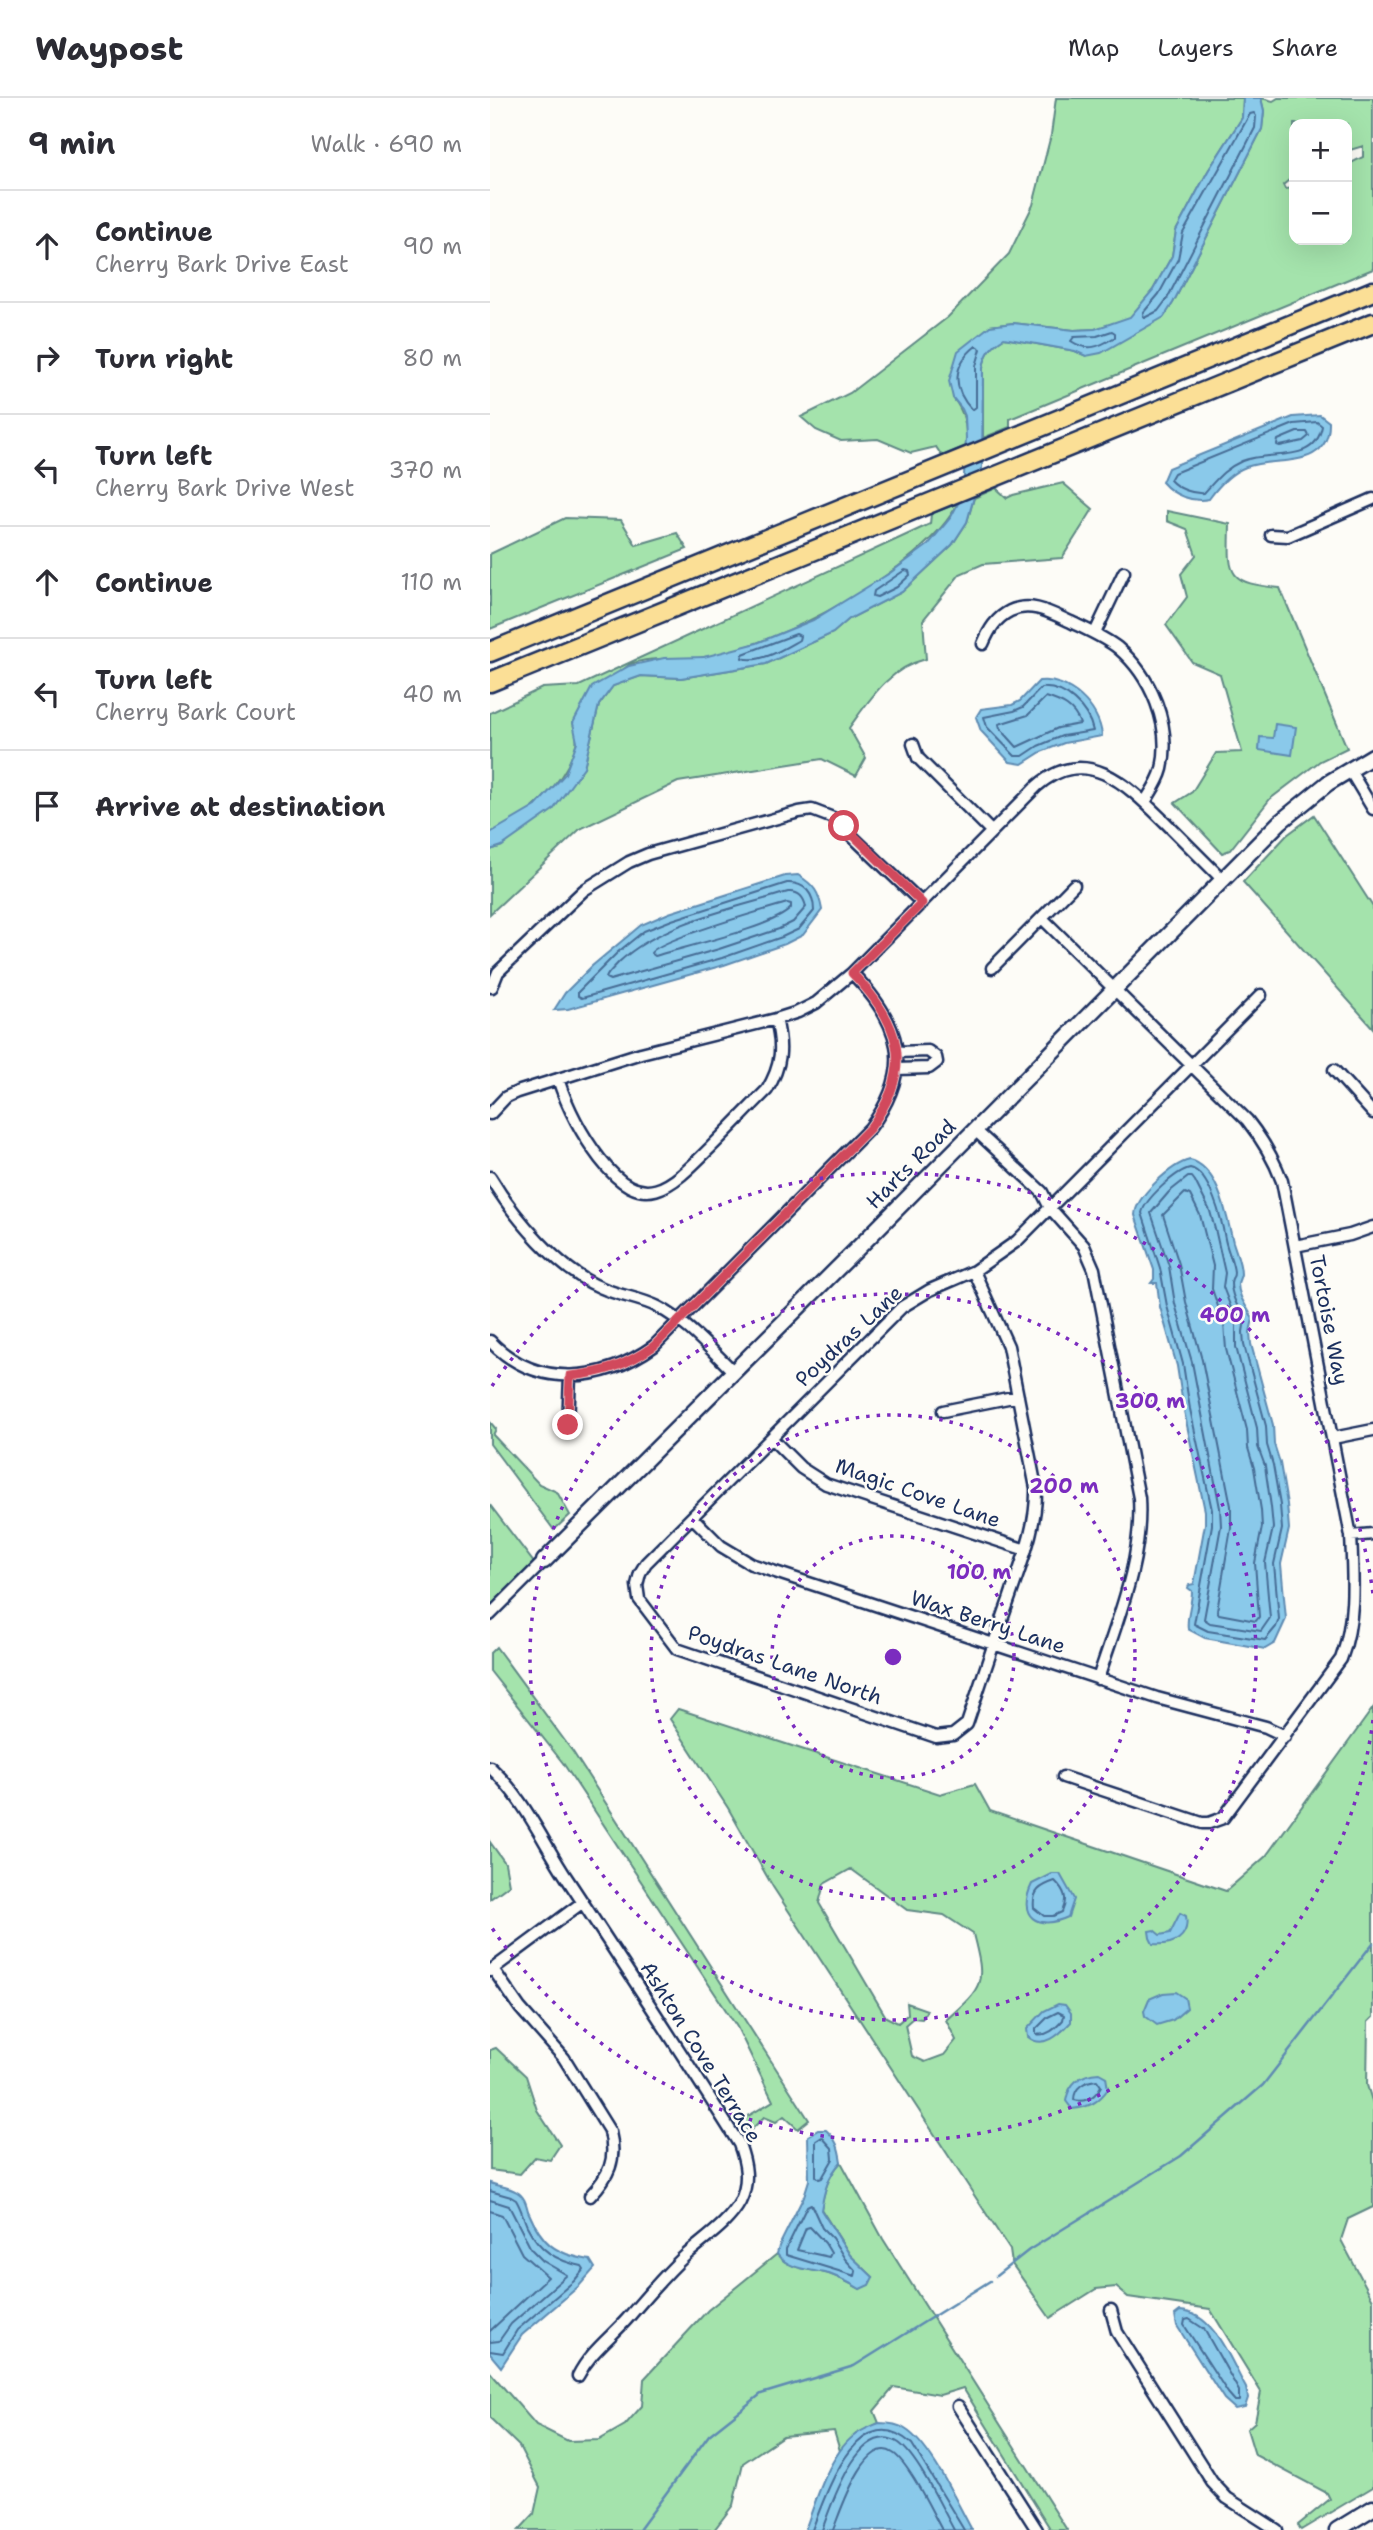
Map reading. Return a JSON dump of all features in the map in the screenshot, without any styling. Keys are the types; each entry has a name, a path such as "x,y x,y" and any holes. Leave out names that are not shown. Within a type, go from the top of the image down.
{"highway":[{"path":"490,652 1373,291"},
{"path":"490,682 1373,323"}],"street":[{"path":"1271,536 1288,537 1373,499"},
{"path":"1095,633 1124,572"},
{"path":"983,644 999,618 1022,608 1047,611 1095,633 1130,659 1150,688 1164,736 1162,768 1144,802"},
{"path":"913,744 918,758 992,832"},
{"name":"Harts Road","path":"490,1615 1280,821 1328,783 1373,756"},
{"path":"490,1114 506,1097 558,1079 641,1053 776,1019 816,1003 852,973 1046,778 1069,768 1084,768 1108,775 1128,787 1223,880"},
{"path":"1349,769 1373,809"},
{"path":"492,987 498,972 584,890 613,870 648,854 799,812 812,810 834,818 922,903"},
{"path":"992,968 1074,885"},
{"name":"Tortoise Way","path":"1042,918 1247,1120 1268,1149 1282,1181 1295,1246 1351,1536 1353,1579 1347,1644 1334,1671 1230,1812 1216,1822 1202,1823 1063,1777"},
{"path":"490,1341 522,1363 550,1374 596,1374 625,1364 654,1346 870,1128 886,1105 897,1069 897,1052 894,1035 881,1006 852,973"},
{"name":"Poydras Lane","path":"637,1585 646,1563 902,1307 930,1290 974,1271 1017,1241 1261,995"},
{"path":"558,1079 577,1126 613,1175 623,1184 637,1189 649,1190 670,1185 767,1090 776,1076 782,1054 776,1019"},
{"path":"897,1052 928,1051 936,1057 937,1062 929,1068 897,1069"},
{"path":"1334,1070 1373,1113"},
{"path":"975,1130 1042,1192 1050,1208 1084,1245 1094,1269 1139,1498 1140,1537 1098,1679"},
{"path":"490,1177 534,1236 562,1265 601,1288 655,1305 679,1320 734,1372"},
{"path":"1295,1246 1350,1235 1373,1227"},
{"path":"974,1271 1004,1333 1036,1488 1035,1519 994,1644"},
{"path":"568,1425 570,1376"},
{"path":"943,1411 1018,1396"},
{"path":"1332,1438 1373,1430"},
{"name":"Magic Cove Lane","path":"771,1438 801,1468 826,1484 1026,1550"},
{"name":"Wax Berry Lane","path":"692,1517 722,1546 751,1564 1098,1679 1266,1727 1285,1736"},
{"path":"1351,1536 1373,1534"},
{"name":"Poydras Lane North","path":"637,1585 639,1599 645,1610 670,1644 684,1653 936,1737 953,1735 967,1724 994,1644"},
{"name":"Ashton Cove Terrace","path":"490,1767 519,1798 583,1902 650,2001 739,2144 747,2175 739,2203 730,2216 664,2275 627,2319 586,2360 578,2376"},
{"path":"583,1902 491,1970 564,2058 610,2132 614,2145 610,2171 590,2196"},
{"path":"1111,2310 1117,2332 1212,2482 1227,2498 1277,2530"},
{"path":"958,2406 1037,2530"},
{"path":"1337,2530 1373,2508"}],"green space":[{"path":"1056,98 1243,98 1242,118 1208,171 1176,231 1172,256 1153,290 1130,318 1095,329 1074,330 1013,323 990,326 953,398 964,421 966,446 942,456 936,447 911,453 878,439 841,441 816,430 801,417 850,393 948,317 1009,254 1033,205 1051,135"},
{"path":"1261,98 1273,101 1278,98 1373,98 1373,269 1010,419 1010,427 983,438 983,367 993,347 1004,338 1075,351 1086,356 1164,316 1262,129 1264,111"},
{"path":"1063,483 1093,509 1062,558 983,564 960,574 923,620 926,659 913,663 891,677 849,728 866,758 856,776 822,759 678,782 580,829 490,914 490,850 502,846 584,767 599,705 613,686 641,676 681,678 766,664 833,633 849,619 902,592 952,545 967,522 974,498 996,488 1007,498"},
{"path":"958,503 941,528 915,554 846,601 807,621 734,650 704,657 647,660 629,665 573,723 576,744 564,772 554,786 531,810 504,828 490,833 490,713 542,688 579,686 930,524 931,514"},
{"path":"1167,511 1230,524 1230,554 1234,573 1249,583 1280,588 1347,748 1320,761 1270,799 1230,850 1222,853 1175,803 1192,792 1216,753 1242,752 1220,674 1192,662 1166,625 1187,597 1181,574 1196,555 1187,529 1167,521"},
{"path":"565,518 621,520 636,545 677,533 687,549 490,629 490,554"},
{"path":"1314,815 1373,907 1373,1028 1243,882 1287,835"},
{"path":"490,1422 496,1429 493,1435 539,1484 557,1492 570,1515 554,1530 490,1444"},
{"path":"490,1505 534,1563 490,1607"},
{"path":"496,1647 573,1752 809,2120 798,2129 784,2116 776,2122 764,2117 749,2132 740,2121 773,2101 737,2027 563,1763 490,1671 490,1653"},
{"path":"1373,1708 1373,2017 1368,2022 1367,2085 1373,2104 1373,2207 1348,2219 1341,2240 1373,2300 1373,2487 1301,2530 1298,2525 1330,2499 1327,2493 1255,2455 1247,2429 1255,2422 1261,2392 1210,2309 1128,2297 1116,2287 1096,2289 1050,2318 1012,2264 1010,2250 773,1887 728,1808 670,1719 678,1709 940,1794 975,1784 990,1811 1226,1891 1266,1856","holes":["851,1869 907,1910 944,1915 973,1934 980,1964 979,1983 975,1991 946,2020 956,2040 944,2055 925,2062 912,2056 905,2025 913,2018 922,2019 927,2010 907,2003 908,2014 898,2023 886,2017 819,1903 824,1884"]},
{"path":"490,1842 505,1863 509,1885 490,1899"},
{"path":"496,2048 526,2076 537,2110 560,2145 550,2160 535,2157 520,2174 490,2170 490,2050"},
{"path":"841,2162 883,2239 1067,2530 1051,2530 963,2388 940,2395 894,2387 874,2411 879,2423 856,2434 840,2451 834,2431 783,2436 743,2463 733,2505 714,2530 519,2530 534,2514 540,2487 519,2446 490,2418 490,2372 536,2425 568,2441 599,2440 625,2425 642,2406 644,2379 708,2310 777,2254 794,2266 829,2274 860,2289 873,2277 850,2255 821,2209 827,2184"}],"water":[{"path":"1243,98 1261,98 1264,111 1262,129 1164,317 1101,353 1086,356 1075,351 1004,338 990,350 983,367 982,468 967,522 952,545 902,592 849,619 833,633 766,664 681,678 641,676 613,686 599,705 584,767 553,810 502,846 490,850 490,833 536,806 565,774 577,742 573,723 592,687 629,666 664,658 704,657 757,643 813,620 890,573 928,545 951,517 963,494 965,416 953,398 949,381 958,351 990,326 1013,323 1074,330 1095,329 1130,317 1153,290 1172,256 1176,231 1208,171 1242,118"},
{"path":"1320,415 1329,422 1327,438 1321,448 1299,459 1246,467 1225,480 1209,499 1183,497 1162,482 1168,468 1293,417"},
{"path":"1039,681 1061,684 1081,696 1095,715 1102,736 1064,743 1041,752 1022,764 1010,762 981,731 976,717 981,709 1012,705 1020,701"},
{"path":"1275,724 1296,727 1292,755 1259,750 1260,737 1273,738"},
{"path":"798,875 815,890 822,910 803,935 724,965 568,1009 554,1010 565,993 592,966 641,925 669,913 785,876"},
{"path":"1190,1160 1208,1172 1224,1207 1240,1266 1238,1289 1253,1319 1251,1344 1273,1425 1274,1444 1287,1504 1289,1529 1281,1564 1286,1619 1275,1643 1265,1649 1205,1638 1188,1629 1192,1591 1188,1588 1194,1584 1205,1511 1177,1366 1160,1307 1157,1283 1151,1283 1154,1270 1135,1215 1141,1199 1156,1182"},
{"path":"1052,1874 1060,1874 1074,1899 1068,1917 1057,1921 1039,1921 1028,1913 1028,1895 1032,1884"},
{"path":"1180,1913 1186,1916 1187,1924 1183,1935 1167,1944 1153,1944 1149,1931 1154,1930 1160,1935 1170,1933"},
{"path":"1176,1992 1185,1998 1187,2008 1173,2020 1157,2025 1145,2016 1144,2011 1149,1999 1163,1993"},
{"path":"1058,2004 1065,2005 1071,2013 1071,2022 1046,2041 1034,2041 1028,2037 1027,2029 1044,2011"},
{"path":"1099,2073 1106,2077 1108,2089 1093,2104 1072,2109 1066,2101 1073,2084 1081,2077"},
{"path":"818,2130 826,2130 833,2137 841,2162 827,2184 821,2210 850,2255 873,2277 869,2285 860,2289 829,2274 794,2266 777,2254 809,2180 808,2136"},
{"path":"490,2183 519,2194 539,2232 551,2246 590,2260 595,2268 579,2286 522,2335 501,2367 490,2354"},
{"path":"1180,2311 1203,2320 1220,2340 1246,2388 1248,2398 1245,2407 1235,2409 1224,2399 1177,2326 1175,2315"},
{"path":"879,2423 902,2427 915,2437 943,2475 972,2530 805,2530 825,2477 839,2451 858,2433"}],"waterway":[{"path":"996,2276 1029,2250 1181,2156 1263,2085 1373,1943"},
{"path":"639,2530 709,2435 761,2394 854,2366 990,2281"}],"route":[{"path":"568,1425 570,1376 611,1370 639,1357 654,1346 870,1128 886,1105 897,1069 894,1035 881,1006 852,973 922,903 844,826"}]}
